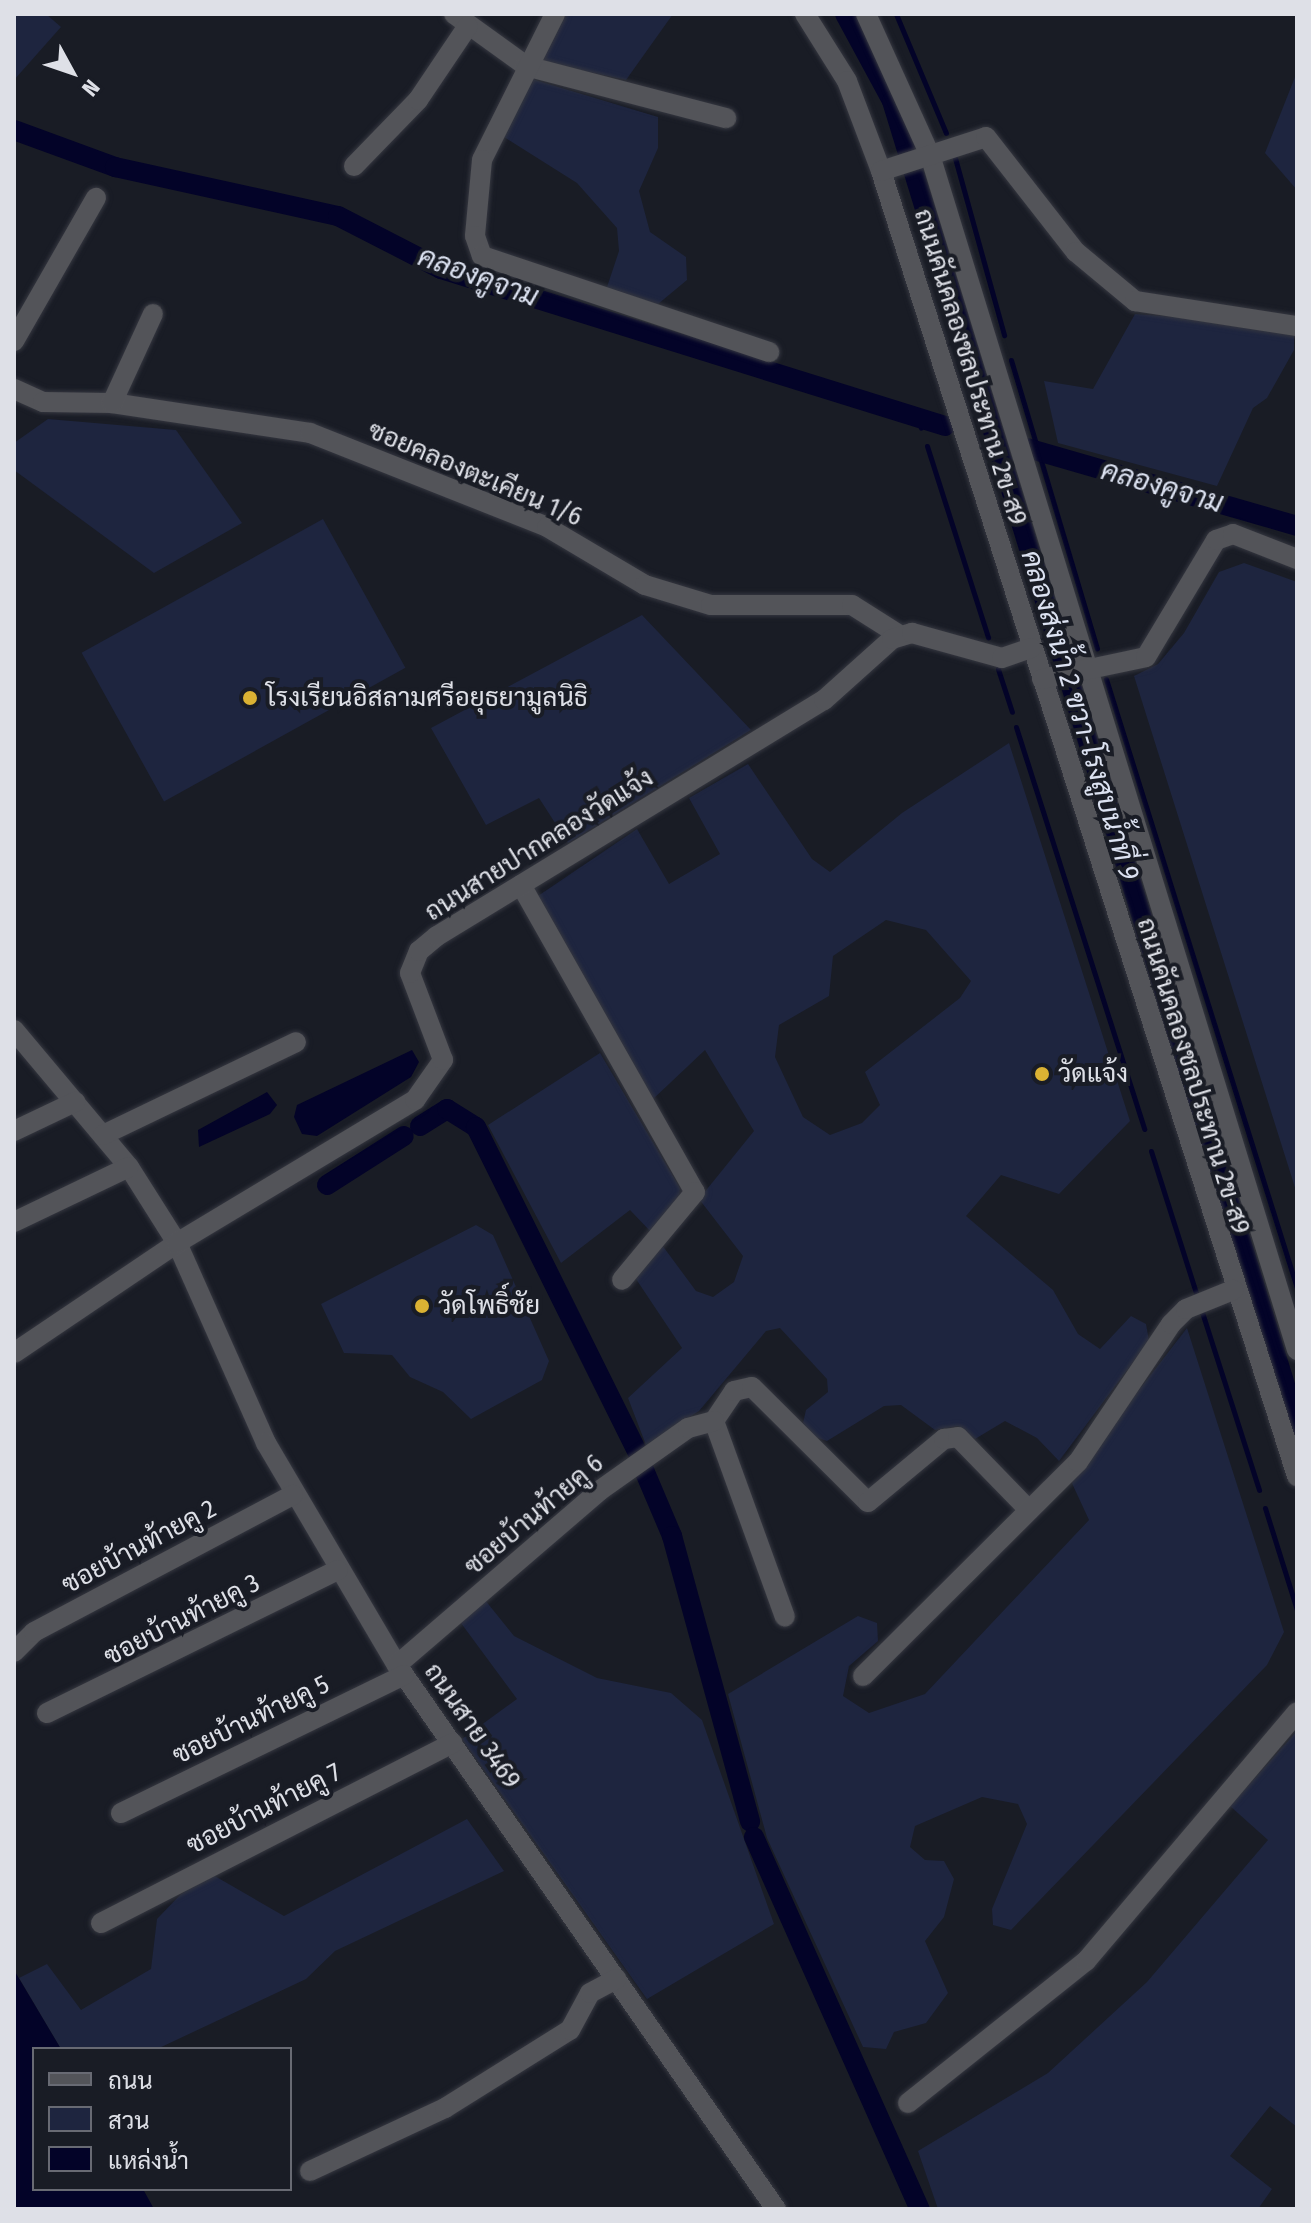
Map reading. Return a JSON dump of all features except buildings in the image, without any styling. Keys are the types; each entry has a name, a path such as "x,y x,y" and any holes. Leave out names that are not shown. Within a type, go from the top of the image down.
{"street":[{"path":"555,14 526,66 482,160 475,236 482,256 769,352"},
{"name":"ถนนคันคลองชลประทาน 2ข-ส9","path":"805,14 847,81 888,169 1031,648 1047,678 1233,1290 1297,1476"},
{"path":"866,14 928,156 1081,668 1297,1350"},
{"path":"354,166 418,100 461,20 526,66 726,118"},
{"path":"888,169 973,136 994,144 1076,252 1135,301 1297,326"},
{"path":"14,341 96,198"},
{"path":"112,403 153,314"},
{"name":"ซอยคลองตะเคียน 1/6","path":"14,389 43,402 112,403 310,433 547,527 645,585 711,605 852,605 901,636"},
{"path":"1047,678 1081,668 1146,657 1216,540 1233,534 1297,559"},
{"path":"901,636 1002,658 1031,648"},
{"name":"ถนนสายปากคลองวัดแจ้ง","path":"177,1243 379,1127 428,1087 443,1060 412,962 437,936 824,700 901,636"},
{"path":"521,885 695,1192 622,1280"},
{"name":"ถนนสาย 3469","path":"14,1030 129,1167 177,1243 293,1495 400,1670 776,2209"},
{"path":"103,1135 296,1042"},
{"path":"14,1131 75,1102"},
{"path":"14,1222 129,1167"},
{"path":"14,1353 177,1243"},
{"path":"863,1676 1078,1462 1171,1324 1186,1309 1233,1290"},
{"path":"785,1617 714,1421 734,1391 752,1387 868,1502 944,1439 958,1437 1029,1510"},
{"name":"ซอยบ้านท้ายคู 6","path":"400,1670 599,1491 688,1428 714,1421"},
{"name":"ซอยบ้านท้ายคู 2","path":"14,1652 34,1632 293,1495"},
{"name":"ซอยบ้านท้ายคู 3","path":"47,1713 338,1570"},
{"name":"ซอยบ้านท้ายคู 5","path":"121,1813 400,1670"},
{"path":"908,2103 1086,1961 1297,1712"},
{"name":"ซอยบ้านท้ายคู 7","path":"101,1923 453,1743"},
{"path":"310,2171 445,2108 570,2030 590,1993 616,1979"}],"green space":[{"path":"14,14 46,14 61,27 14,80"},
{"path":"566,14 673,14 626,80 539,61"},
{"path":"1297,72 1297,190 1265,153"},
{"path":"532,79 658,117 658,148 639,191 650,232 686,257 687,280 652,309 606,290 619,251 617,228 577,183 504,137"},
{"path":"1135,314 1232,321 1294,336 1294,350 1267,398 1253,408 1217,486 1058,443 1044,381 1093,389"},
{"path":"48,419 176,430 242,523 154,573 14,470 14,443"},
{"path":"323,519 405,668 164,801 82,653"},
{"path":"1244,563 1297,582 1297,1194 1134,676 1158,664 1184,633 1219,572"},
{"path":"642,615 751,730 568,843 539,798 486,825 431,728"},
{"path":"1009,743 1130,1121 1059,1194 1001,1175 966,1216 1053,1290 1078,1334 1100,1349 1131,1316 1146,1324 1149,1341 1059,1461 1037,1438 1005,1421 975,1439 958,1426 935,1430 901,1405 884,1406 827,1441 814,1437 803,1423 806,1410 828,1392 827,1379 780,1328 766,1331 699,1411 646,1445 628,1398 682,1348 634,1276 662,1245 696,1291 713,1297 734,1282 743,1256 699,1199 754,1131 705,1050 651,1101 535,898 637,829 669,884 720,854 689,798 748,764 812,859 830,872 902,813","holes":["886,920 926,930 971,981 960,998 865,1072 880,1105 862,1123 830,1135 803,1117 775,1057 779,1025 829,996 833,956"]},
{"path":"600,1053 680,1188 679,1199 651,1232 630,1210 561,1263 488,1125"},
{"path":"476,1225 493,1235 549,1361 542,1380 471,1419 443,1392 410,1377 392,1355 344,1353 321,1304"},
{"path":"1187,1328 1284,1632 1267,1665 1011,1930 993,1925 992,1909 1027,1824 1018,1804 982,1797 915,1826 910,1847 925,1860 944,1861 954,1879 944,1917 925,1941 948,1993 926,2023 894,2032 886,2049 863,2047 767,1838 728,1694 858,1616 877,1623 878,1641 849,1666 843,1696 869,1713 925,1694 1089,1520 1070,1479"},
{"path":"485,1600 514,1636 597,1678 671,1693 702,1720 774,1924 647,1999 462,1739 517,1699 458,1619"},
{"path":"1297,1731 1297,2127 1270,2106 1230,2156 1272,2189 1258,2209 938,2209 918,2151 1048,2073 1147,1982 1268,1840 1230,1806"},
{"path":"467,1819 504,1871 335,1951 306,1979 161,2047 60,2047 19,1978 47,1964 81,2010 151,1969 157,1919 181,1894 213,1875 284,1916"}],"water":[{"path":"412,1050 419,1062 411,1077 317,1136 302,1134 294,1117 297,1105"},
{"path":"267,1092 277,1105 270,1114 199,1147 198,1130"},
{"path":"14,1970 60,2047 32,2047 32,2191 144,2191 154,2209 14,2209"}],"waterway":[{"name":"คลองส่งน้ำ 2 ขวา-โรงสูบน้ำที่ 9","path":"845,14 892,101 1297,1424"},
{"path":"896,14 946,133"},
{"name":"คลองคูจาม","path":"14,130 115,167 338,216 441,269 945,426"},
{"path":"955,158 1004,335"},
{"path":"1011,360 1097,648"},
{"path":"918,417 921,428"},
{"path":"927,446 988,637"},
{"name":"คลองคูจาม","path":"1027,448 1297,526"},
{"path":"998,669 1012,712"},
{"path":"1106,679 1297,1288"},
{"path":"1016,727 1144,1129"},
{"path":"420,1126 447,1109 476,1127 637,1452"},
{"path":"327,1185 404,1136"},
{"path":"1151,1151 1196,1293"},
{"path":"1201,1309 1259,1490"},
{"path":"644,1470 672,1536 750,1822"},
{"path":"1265,1508 1297,1610"},
{"path":"754,1837 920,2209"}],"place":[{"name":"โรงเรียนอิสลามศรีอยุธยามูลนิธิ","path":"250,698"},
{"name":"วัดแจ้ง","path":"1042,1074"},
{"name":"วัดโพธิ์ชัย","path":"422,1306"}]}
